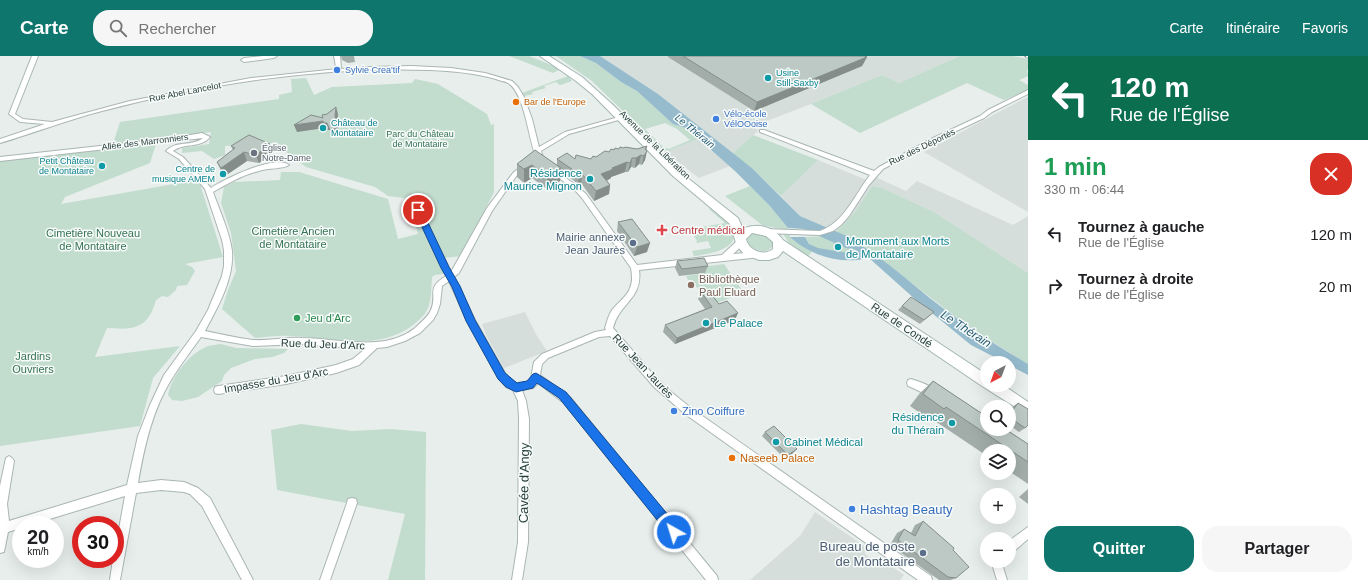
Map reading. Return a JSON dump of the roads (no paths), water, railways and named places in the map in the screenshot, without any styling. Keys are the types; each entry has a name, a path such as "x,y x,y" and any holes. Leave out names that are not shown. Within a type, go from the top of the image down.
{"main road":[{"name":"Avenue de la Libération","path":"544,56 569,69"},
{"name":"Avenue de la Libération","path":"552,56 596,87 670,168 734,221 741,240"},
{"name":"Avenue de la Libération","path":"623,117 686,176 736,216 762,230"},
{"path":"762,230 772,234 777,246 769,256 759,256 747,250 741,240 744,233 748,231 762,230"},
{"name":"Rue de Condé","path":"777,246 816,268 980,377"},
{"path":"1003,392 1028,408"}],"street":[{"path":"34,56 12,114 20,120 52,124"},
{"path":"244,60 274,56"},
{"path":"337,56 339,66 426,62"},
{"path":"436,62 462,64 496,74 513,84 524,106 538,152 544,164 571,184 584,196 636,268 717,258 759,256"},
{"name":"Rue Abel Lancelot","path":"0,141 100,110 156,97 282,74 339,66"},
{"name":"Rue des Déportés","path":"762,230 788,233 822,233 831,229 849,211 875,174 884,166 984,116 990,110 1028,92"},
{"name":"Rue du Jeu d'Arc","path":"199,332 252,343 302,341 359,346 384,344 407,336 425,324 436,308 439,284 450,277 458,268 491,207 517,171 538,152 567,132 623,117"},
{"path":"762,131 875,174"},
{"name":"Allée des Marronniers","path":"0,159 173,140 202,135 207,137 204,141 175,147 169,151 181,158 210,191"},
{"path":"115,580 131,489 143,436 157,397 170,374 199,332 218,299 226,276 228,260 226,240 210,191 253,169 286,165"},
{"path":"412,197 471,321 498,371 509,384 516,387 530,385 536,377 537,365 545,356 598,334 612,333"},
{"path":"777,246 782,234 788,233"},
{"path":"717,258 732,251 741,240"},
{"name":"Rue Jean Jaurès","path":"636,268 637,280 635,288 610,321 609,328 661,388 681,406 927,580"},
{"name":"Impasse du Jeu d'Arc","path":"218,390 251,387 294,379 346,366 360,360 374,346"},
{"path":"536,377 567,400 713,580"},
{"path":"911,383 922,387 940,398"},
{"name":"Cavée d'Angy","path":"516,387 523,406 524,440 523,542 516,580"},
{"path":"0,548 2,504 9,461"},
{"path":"2,528 131,489 154,485 184,487 199,495 209,506 248,580"},
{"path":"325,580 352,503"},
{"path":"1016,542 1028,532"},
{"path":"998,568 1002,580"}],"water":[{"path":"580,56 600,56 658,94 753,169 804,220 823,227 806,229 788,228 769,205 735,171 686,128 673,124 637,91 621,82 596,63"},
{"path":"836,232 862,246 897,271 954,316 1015,356 992,356 971,345 916,300 869,258 848,260 827,257 807,249 790,237 805,237 809,244 818,248 854,254 856,251 828,236"},
{"path":"1016,357 1028,364 1028,375 1016,369"}],"waterway":[{"name":"Le Thérain","path":"795,219 851,244"}],"place":[{"name":"Sylvie Crea'tif","path":"337,70"},
{"name":"Usine Still-Saxby","path":"768,78"},
{"name":"Bar de l'Europe","path":"516,102"},
{"name":"Vélo-école VélOOoise","path":"716,119"},
{"name":"Château de Montataire","path":"323,128"},
{"name":"Église Notre-Dame","path":"254,153"},
{"name":"Petit Château de Montataire","path":"102,166"},
{"name":"Centre de musique AMEM","path":"223,174"},
{"name":"Résidence Maurice Mignon","path":"590,179"},
{"name":"Centre médical","path":"662,230"},
{"name":"Mairie annexe Jean Jaurès","path":"633,243"},
{"name":"Monument aux Morts de Montataire","path":"838,247"},
{"name":"Bibliothèque Paul Eluard","path":"691,285"},
{"name":"Jeu d'Arc","path":"297,318"},
{"name":"Le Palace","path":"706,323"},
{"name":"Zino Coiffure","path":"674,411"},
{"name":"Résidence du Thérain","path":"952,423"},
{"name":"Cabinet Médical","path":"776,442"},
{"name":"Naseeb Palace","path":"732,458"},
{"name":"Hashtag Beauty","path":"852,509"},
{"name":"Bureau de poste de Montataire","path":"923,553"}],"park label":[{"name":"Parc du Château de Montataire","path":"420,140"},
{"name":"Cimetière Ancien de Montataire","path":"293,237"},
{"name":"Cimetière Nouveau de Montataire","path":"93,239"},
{"name":"Jardins Ouvriers","path":"33,362"}]}
